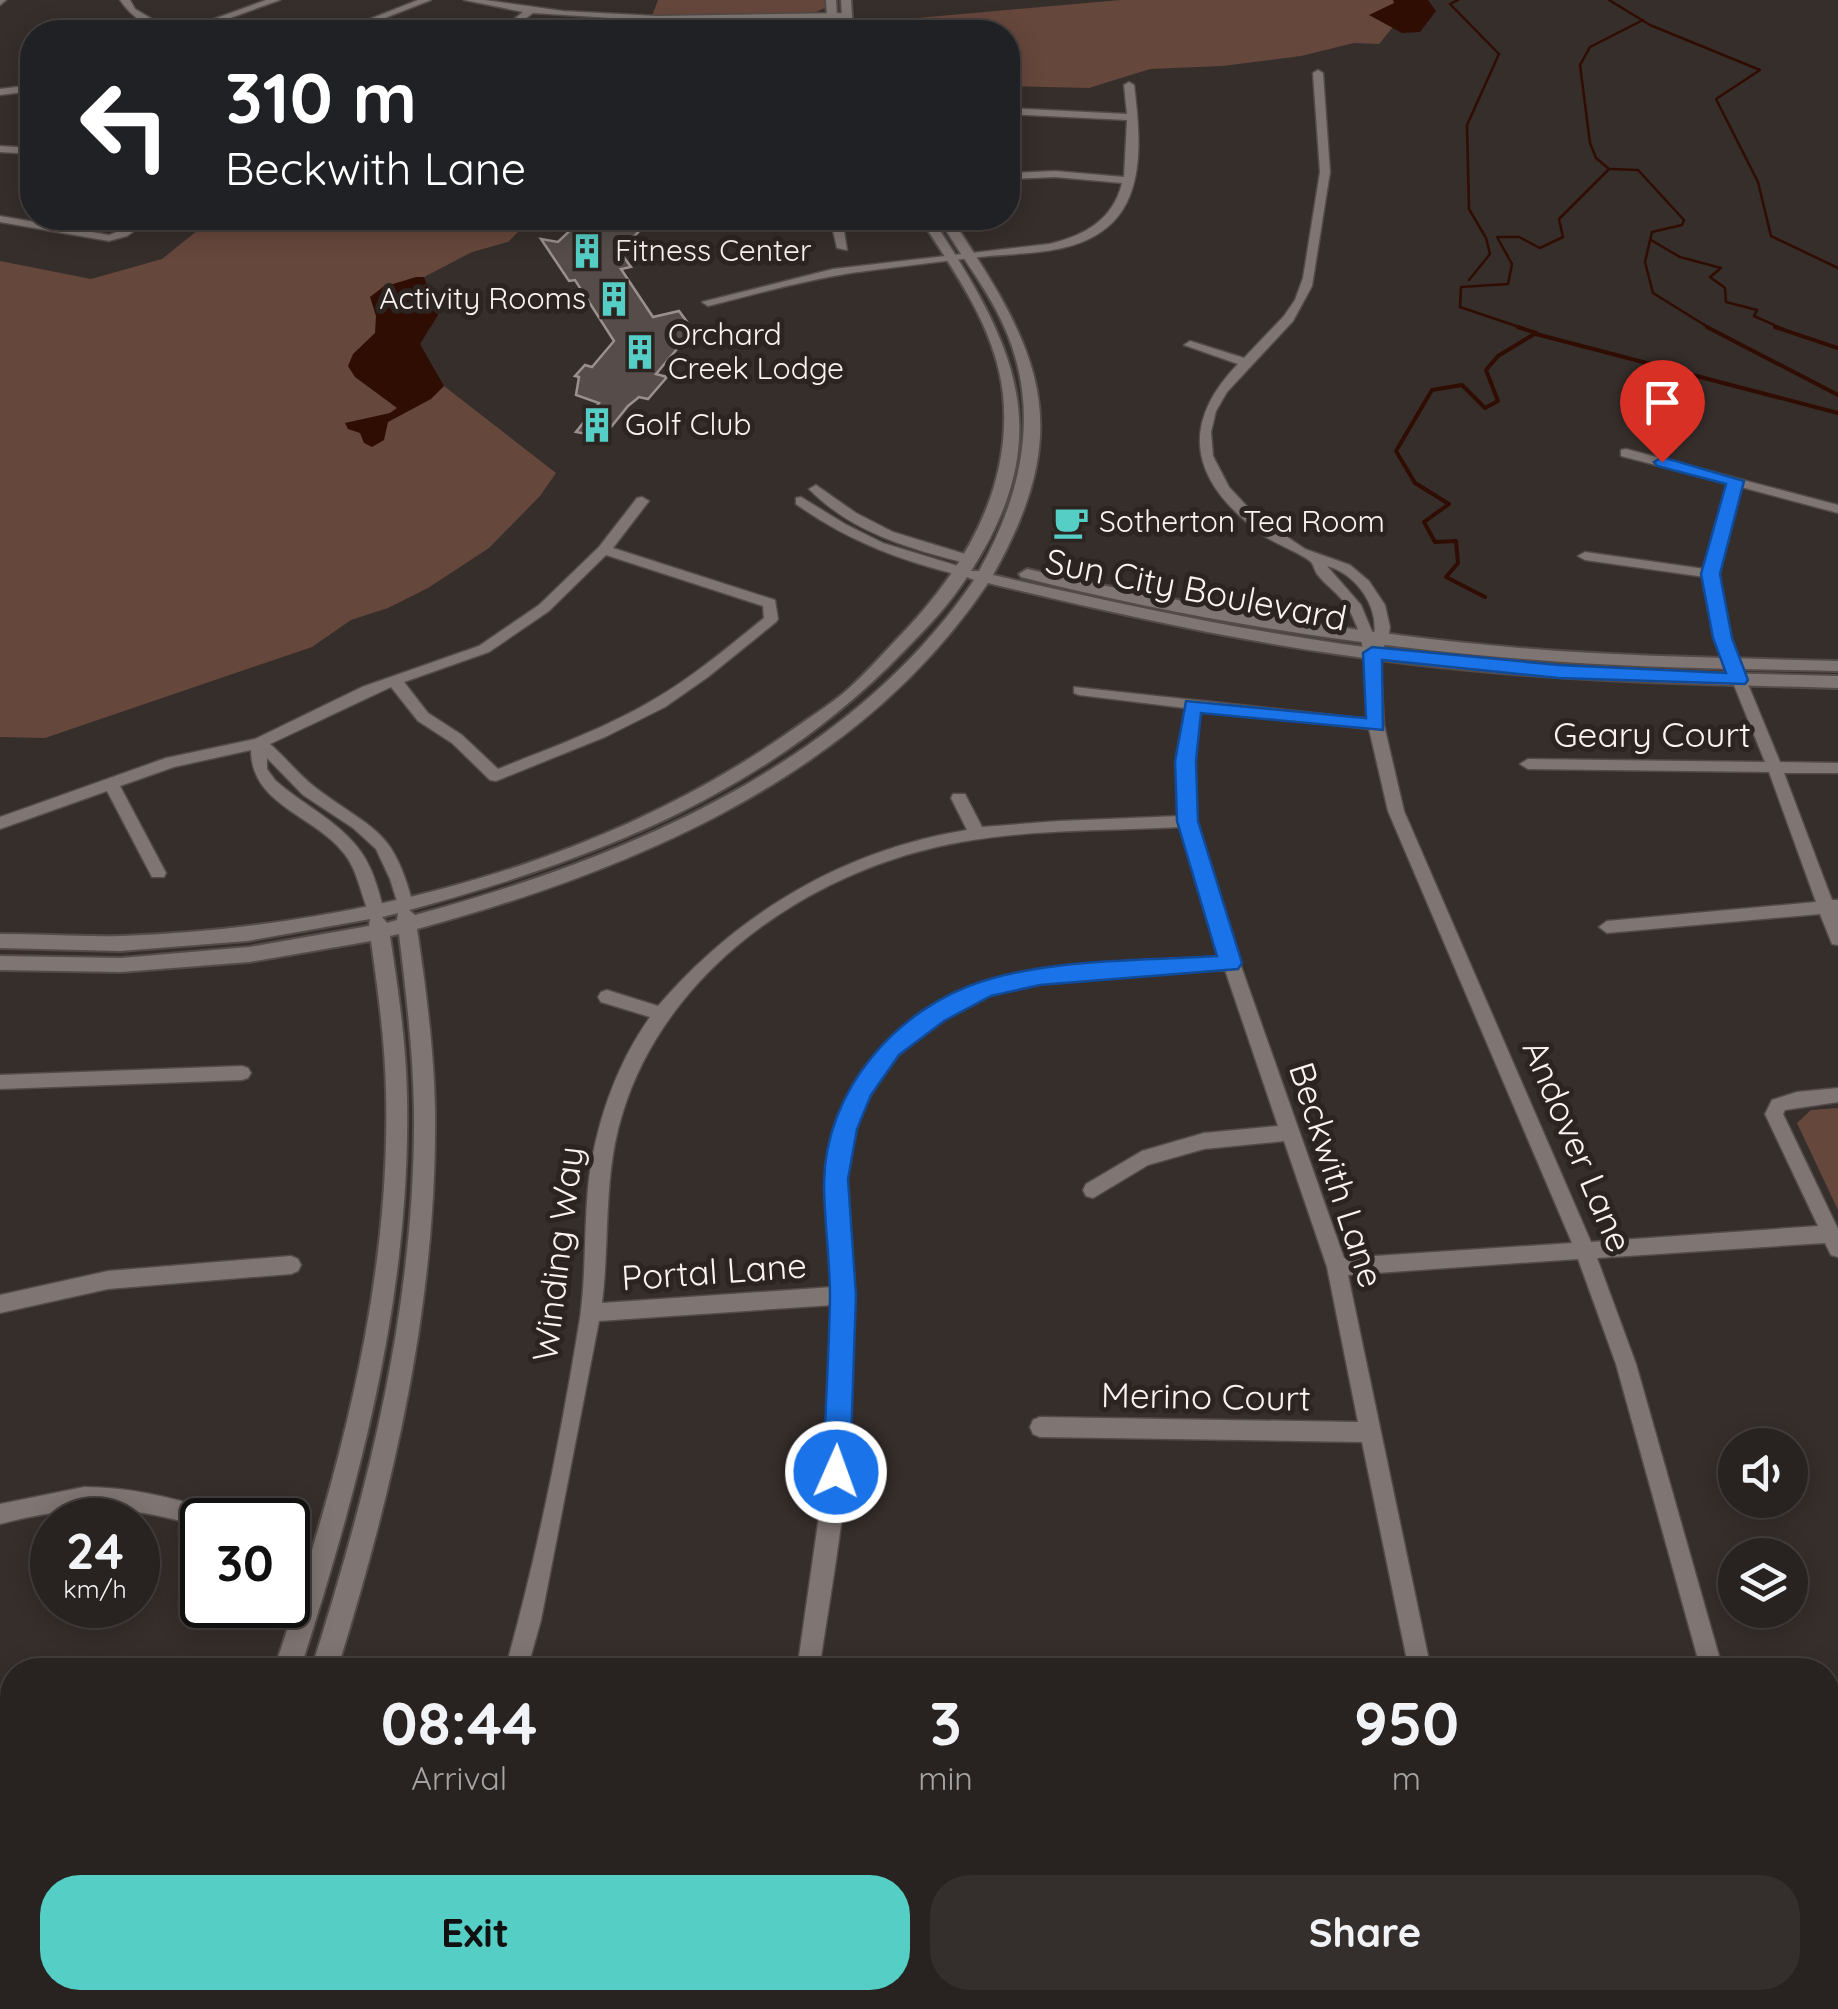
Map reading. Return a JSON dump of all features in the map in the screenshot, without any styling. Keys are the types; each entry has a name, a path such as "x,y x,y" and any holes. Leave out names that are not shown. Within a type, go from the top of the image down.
{"street":[{"path":"125,0 132,11 148,20"},
{"path":"217,20 275,0"},
{"path":"374,20 426,0"},
{"path":"469,0 529,12 591,17 675,20 846,16"},
{"path":"591,17 600,0"},
{"path":"831,0 832,20"},
{"path":"846,0 846,20"},
{"path":"518,20 529,12"},
{"path":"1318,73 1325,171 1304,296 1290,318 1212,406 1204,427 1206,453 1215,476 1231,498 1256,520 1317,559 1340,564 1368,590 1383,618 1373,642"},
{"path":"711,307 1065,244 1102,226 1121,203 1126,180 1134,117 1129,85"},
{"path":"1020,112 1134,117"},
{"path":"1020,175 1126,180"},
{"path":"60,230 108,238 129,230"},
{"path":"839,230 843,248"},
{"path":"0,963 189,960 377,922 563,877 656,839 743,794 832,735 902,678 945,631 988,571 1024,491 1031,451 1031,394 1016,336 936,230"},
{"path":"406,915 598,843 684,804 763,758 825,715 914,636 966,566 1002,489 1012,414 1008,376 996,338 950,230"},
{"path":"1190,346 1247,363"},
{"path":"1626,453 1838,509"},
{"path":"1736,481 1710,574 1722,638 1831,906 1838,939"},
{"path":"816,489 854,520 886,537 966,566"},
{"path":"0,823 171,762 259,743 394,680 484,649 544,608 604,550 642,501"},
{"path":"801,501 838,529 874,548 966,566"},
{"path":"394,680 423,717 457,739 496,776 604,732 661,702 712,668 772,619 770,602 604,550"},
{"path":"1585,556 1710,574"},
{"path":"1317,559 1322,572 1352,601 1373,642"},
{"name":"Sun City Boulevard","path":"966,566 1217,629 1373,642 1532,670 1735,671 1838,666"},
{"name":"Andover Lane","path":"1373,642 1376,726 1396,811 1585,1251 1626,1364 1709,1658"},
{"name":"Sun City Boulevard","path":"1735,671 1838,682"},
{"path":"1079,690 1376,726"},
{"name":"Beckwith Lane","path":"1192,705 1186,761 1188,821 1230,963 1337,1266 1418,1658"},
{"path":"259,743 282,759 308,790 359,821 392,861 417,966 427,1090 422,1230 401,1389 357,1573 328,1658"},
{"path":"259,743 259,769 268,784 288,802 338,834 366,870 394,1030 397,1096 397,1162 389,1258 366,1394 346,1479 291,1658"},
{"name":"Geary Court","path":"1528,764 1838,768"},
{"path":"111,783 158,873"},
{"path":"958,798 978,834"},
{"name":"Winding Way","path":"519,1658 591,1313 602,1152 625,1080 662,1014 734,942 783,904 821,882 904,850 978,834 1188,821"},
{"path":"1607,927 1831,906"},
{"path":"0,941 66,944 193,939 377,922"},
{"path":"810,1658 836,1472 843,1295 836,1179 844,1129 860,1090 891,1048 936,1014 986,989 1040,977 1230,963"},
{"path":"607,997 662,1014"},
{"path":"0,1082 242,1073"},
{"path":"1337,1266 1585,1251 1834,1242 1774,1114 1778,1105 1797,1099 1838,1095"},
{"path":"1093,1190 1142,1159 1188,1146 1292,1132"},
{"path":"0,1304 108,1280 291,1265"},
{"name":"Portal Lane","path":"591,1313 843,1295"},
{"name":"Merino Court","path":"1040,1427 1371,1432"},
{"path":"0,1514 58,1498 106,1495 180,1510"}],"shaded area":[{"path":"658,0 827,0 827,7 812,14 652,16"},
{"path":"1120,0 1415,0 1379,44 1354,43 1301,56 1222,66 1150,69 1089,88 1020,86 1020,20 895,20"},
{"path":"1393,0 1428,0 1436,11 1420,32 1402,33 1369,15 1394,3"},
{"path":"198,230 524,230 508,242 472,252 424,277 403,346 444,386 556,473 540,496 489,548 428,588 388,608 351,620 312,647 45,738 0,737 0,261 91,279 162,259"},
{"path":"424,277 438,315 420,344 444,386 431,399 388,422 384,440 372,447 345,423 397,408 355,377 348,366 353,354 375,333 376,316 370,297 383,287"},
{"path":"1838,1108 1838,1210 1797,1123 1811,1110"}],"building":[{"path":"571,230 640,230 620,252 631,267 621,269 653,317 679,311 693,330 656,374 667,377 648,399 639,397 628,406 603,437 576,432 599,403 576,395 579,377 575,376 585,365 592,367 614,341 575,280 569,281 541,239 558,242"}],"waterway":[{"path":"1458,0 1450,4 1499,54 1467,125 1469,209 1486,238 1490,254 1469,280"},
{"path":"1609,0 1642,20"},
{"path":"1525,329 1460,307 1461,287 1508,284 1512,264 1497,237 1519,237 1540,248 1563,237 1559,219 1609,169 1596,158 1590,143 1580,65 1590,47 1642,20"},
{"path":"1642,20 1760,70 1716,99 1758,182 1771,236 1838,268"},
{"path":"1610,169 1638,170 1684,220 1682,225 1652,232 1645,262 1653,293 1711,329"},
{"path":"1651,240 1680,257 1721,268 1710,277 1725,288 1726,302 1757,310 1754,316 1783,329"},
{"path":"1485,597 1446,577 1458,563 1456,541 1435,542 1424,522 1449,504 1415,483 1396,451 1432,390 1462,385 1485,408 1498,401 1486,370 1498,356 1536,333 1518,327"},
{"path":"1707,327 1838,395"},
{"path":"1775,327 1838,348"},
{"path":"1536,334 1838,413"}],"place":[{"name":"Fitness Center","path":"587,251"},
{"name":"Activity Rooms","path":"614,299"},
{"name":"Orchard Creek Lodge","path":"640,352"},
{"name":"Golf Club","path":"597,425"},
{"name":"Sotherton Tea Room","path":"1071,522"}],"route":[{"path":"836,1472 843,1295 836,1179 844,1129 860,1090 891,1048 936,1014 986,989 1040,977 1230,963 1188,821 1186,761 1192,705 1376,726 1372,653 1559,672 1738,680 1722,638 1710,574 1736,481 1662,462"}]}
